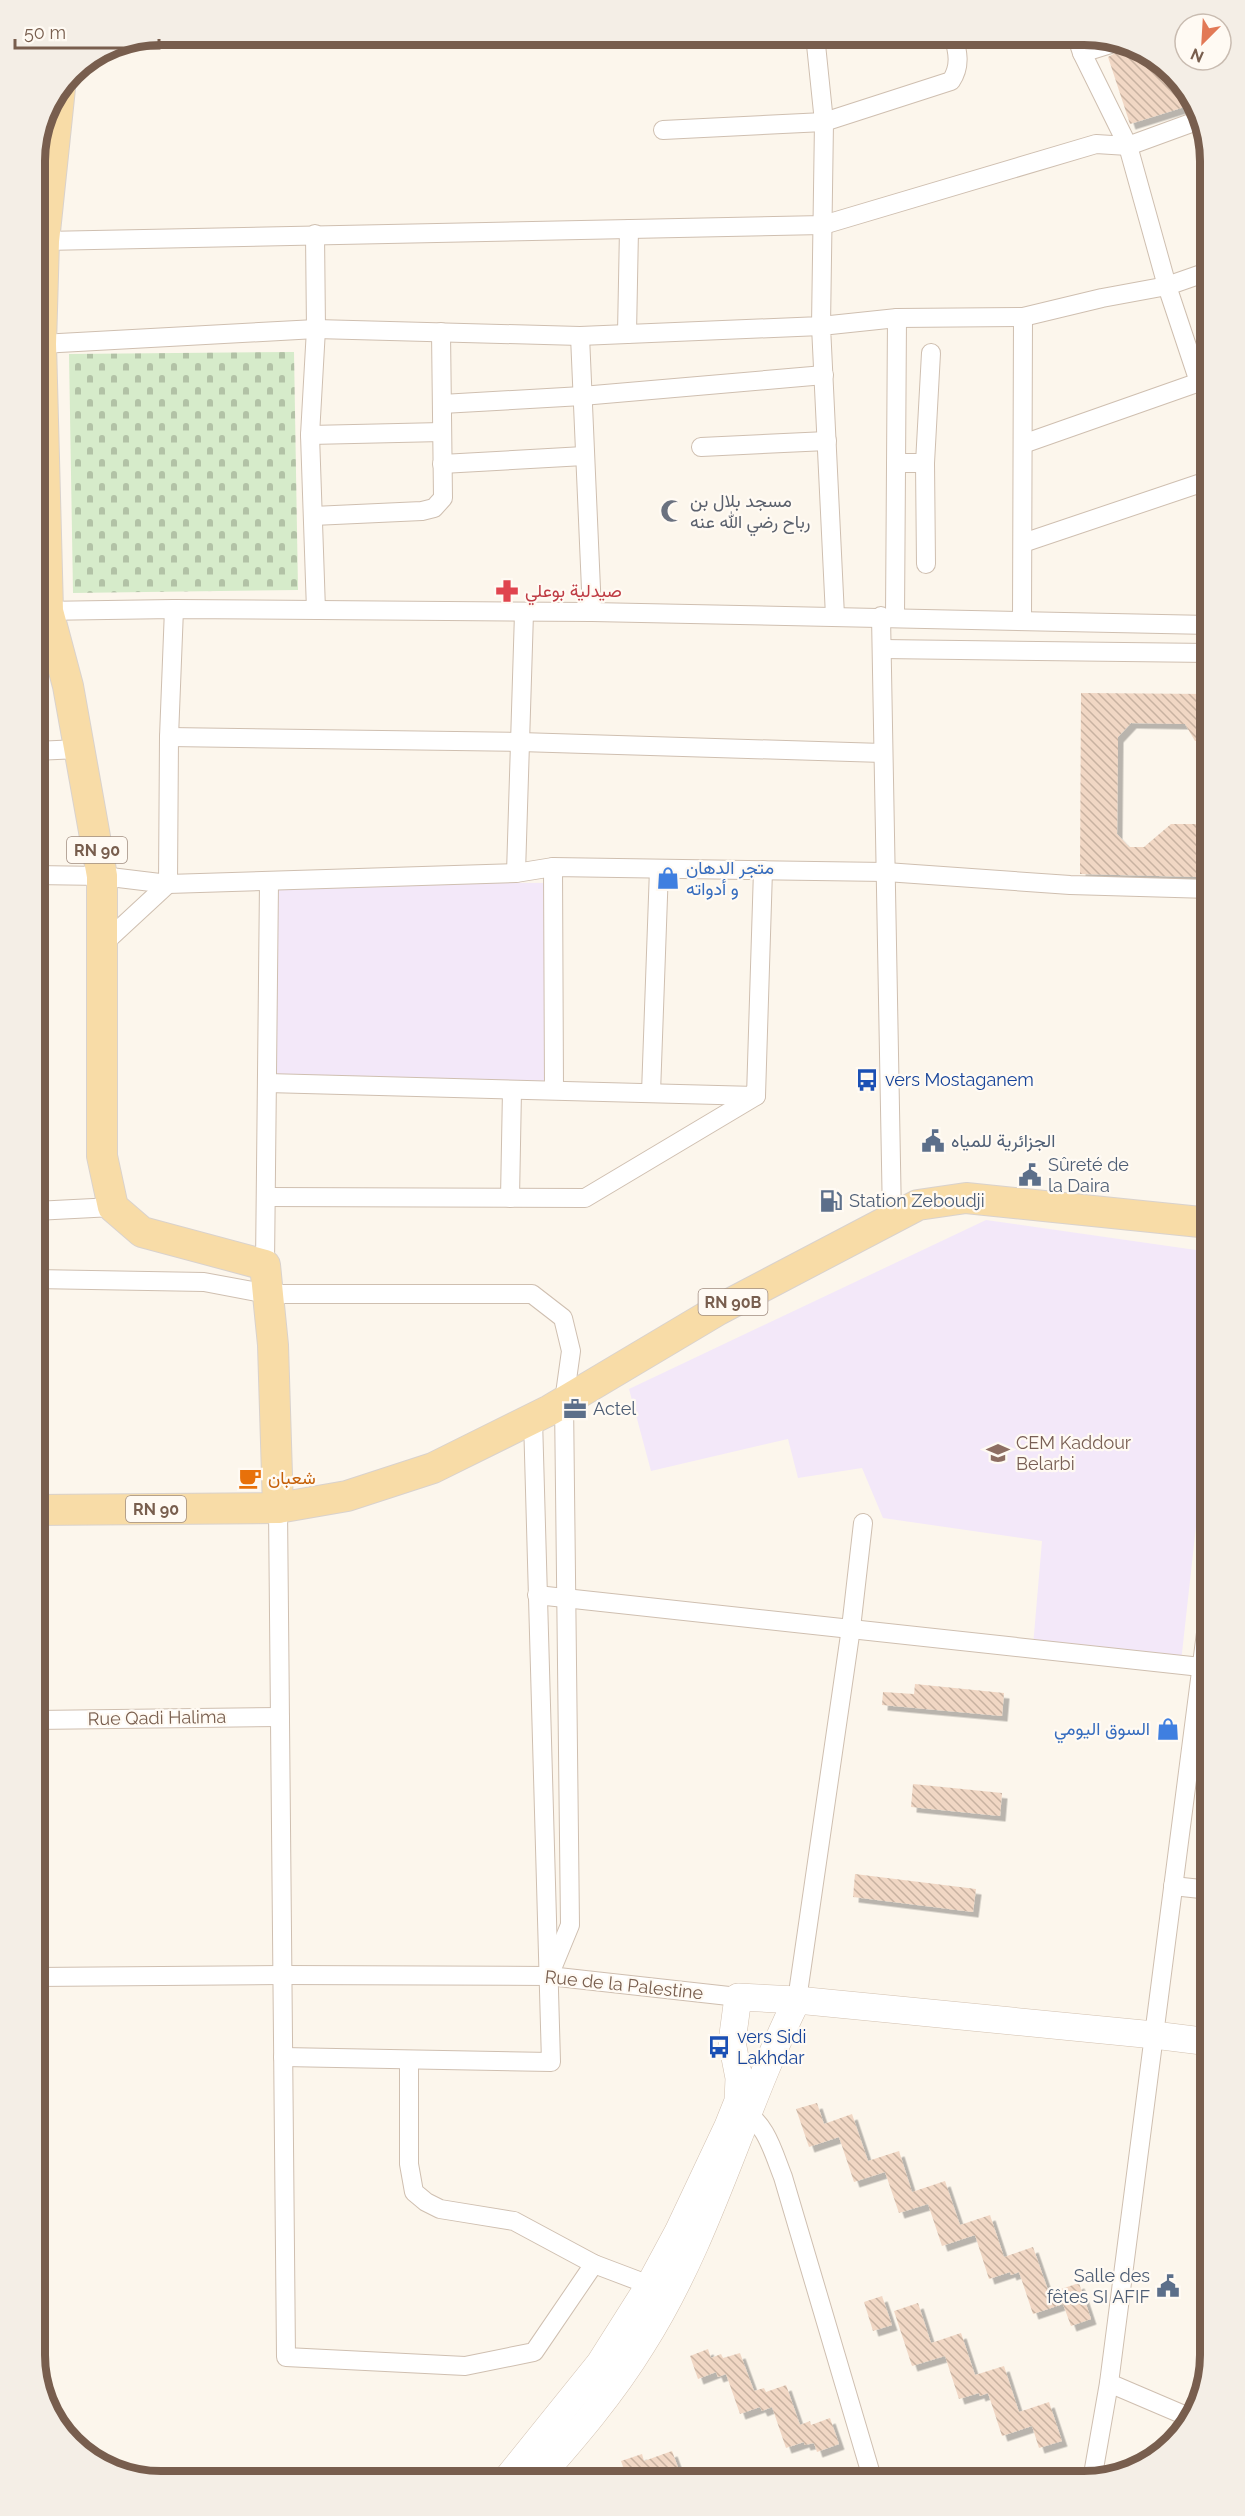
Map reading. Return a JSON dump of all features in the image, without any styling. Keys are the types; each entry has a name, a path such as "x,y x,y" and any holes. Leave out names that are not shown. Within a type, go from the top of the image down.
{"main road":[{"name":"RN 90","path":"45,227 54,116"},
{"name":"RN 90","path":"45,622 68,686 102,876 102,1156 113,1207"},
{"name":"RN 90B","path":"278,1508 347,1496 434,1468 533,1419 718,1310 918,1204 966,1197 1200,1222"},
{"path":"113,1207 142,1232 266,1264 273,1346 278,1508"},
{"name":"RN 90","path":"45,1510 278,1508"},
{"path":"738,1997 732,2042 742,2110"},
{"name":"Rue de la Palestine","path":"738,1997 798,2000 1154,2035 1200,2042"},
{"path":"545,2471 618,2381 643,2344 678,2232 798,2000"},
{"path":"513,2471 660,2289"}],"street":[{"path":"816,45 824,122 821,326 835,616"},
{"path":"663,129 824,122 951,81 958,70 956,45"},
{"path":"1079,45 1128,146 1167,286 1200,368"},
{"path":"1082,53 1103,46"},
{"path":"45,240 823,225 1096,144 1128,146 1193,122"},
{"path":"627,334 628,229"},
{"path":"315,234 316,329 310,435 316,610"},
{"path":"45,344 316,329 580,336 821,326 897,318 1023,317 1102,298 1167,286 1200,274"},
{"path":"1022,620 1023,317"},
{"path":"892,1218 882,649 888,617 896,463 897,318"},
{"path":"313,516 422,511 434,508 443,498 441,332"},
{"path":"580,336 592,612"},
{"path":"926,564 926,463 931,353"},
{"path":"442,404 582,396 824,375"},
{"path":"1023,444 1200,382"},
{"path":"310,435 442,432"},
{"path":"701,447 827,441"},
{"path":"442,464 584,456"},
{"path":"896,463 926,463"},
{"path":"1023,543 1200,483"},
{"path":"45,611 174,609 592,612 1200,625"},
{"path":"101,946 168,884 169,737 174,609"},
{"path":"516,873 524,613"},
{"path":"882,649 1200,653"},
{"path":"169,737 520,742 884,753"},
{"path":"45,751 79,749"},
{"path":"553,867 554,1090"},
{"path":"45,875 102,876 168,884 516,873 553,867 886,872 1070,885 1200,889"},
{"path":"651,1093 659,869"},
{"path":"756,1096 763,870"},
{"path":"266,1264 269,882"},
{"path":"267,1083 756,1096"},
{"path":"510,1198 512,1090"},
{"path":"266,1197 585,1198 756,1096"},
{"path":"45,1210 113,1207"},
{"path":"45,1279 204,1282 268,1294 532,1294 563,1318 571,1351 564,1401 570,1925 549,1976"},
{"path":"283,2057 550,2062 533,1419"},
{"path":"278,1508 286,2357 465,2367 534,2352 594,2264"},
{"path":"798,2000 851,1628 863,1523"},
{"path":"537,1595 1200,1666"},
{"path":"1094,2470 1109,2383 1173,1886 1200,1707"},
{"name":"Rue Qadi Halima","path":"45,1720 280,1717"},
{"path":"1173,1886 1200,1889"},
{"name":"Rue de la Palestine","path":"45,1977 549,1976 738,1997"},
{"path":"409,2060 409,2164 414,2192 426,2202 440,2209 514,2221 594,2264 660,2289"},
{"path":"742,2110 767,2136 783,2177 870,2471"},
{"path":"1109,2383 1184,2415"}],"shaded area":[{"path":"279,881 553,883 554,1090 267,1083"},
{"name":"CEM Kaddour Belarbi","path":"986,1220 1200,1251 1200,1490 1181,1662 1033,1646 1042,1541 883,1518 862,1468 798,1478 788,1439 651,1471 629,1389"}],"green space":[{"path":"294,352 298,590 73,593 69,354"}],"building":[{"path":"1120,50 1149,64 1171,84 1187,106 1130,124 1108,57"},
{"path":"1081,693 1200,694 1200,741 1195,741 1185,724 1131,723 1118,737 1117,834 1129,847 1144,847 1171,824 1198,824 1198,877 1080,874"},
{"path":"915,1684 1004,1693 1002,1716 882,1705 883,1692 914,1694"},
{"path":"913,1784 1002,1793 1000,1816 911,1807"},
{"path":"855,1874 976,1889 973,1912 853,1897"},
{"path":"817,2103 824,2124 852,2114 868,2161 899,2151 912,2192 945,2181 960,2225 990,2215 1004,2257 1033,2247 1049,2293 1079,2283 1091,2319 1071,2326 1063,2304 1033,2314 1019,2272 1011,2275 1010,2272 989,2279 975,2235 942,2246 928,2204 899,2213 885,2172 854,2182 839,2137 809,2147 796,2109"},
{"path":"882,2296 892,2325 873,2331 864,2302"},
{"path":"918,2303 931,2343 961,2333 975,2375 1004,2366 1019,2412 1049,2402 1062,2441 1039,2448 1032,2426 1002,2436 988,2393 980,2396 979,2393 959,2399 945,2356 912,2366 894,2311"},
{"path":"708,2349 711,2358 721,2354 723,2358 740,2353 754,2391 764,2388 766,2392 786,2385 800,2425 810,2421 811,2425 830,2418 839,2444 817,2452 814,2443 805,2445 804,2442 786,2448 772,2407 762,2411 760,2407 740,2414 726,2374 718,2377 716,2372 698,2379 690,2356"},
{"path":"672,2451 679,2471 624,2471 621,2461 642,2454 644,2461"}],"place":[{"name":"مسجد بلال بن رباح رضي الله عنه","path":"672,511"},
{"name":"صيدلية بوعلي","path":"507,591"},
{"name":"متجر الدهان و أدواته","path":"668,878"},
{"name":"vers Mostaganem","path":"867,1080"},
{"name":"الجزائرية للمياه","path":"933,1141"},
{"name":"Sûreté de la Daira","path":"1030,1175"},
{"name":"Station Zeboudji","path":"831,1201"},
{"name":"Actel","path":"575,1409"},
{"name":"CEM Kaddour Belarbi","path":"998,1453"},
{"name":"شعبان","path":"250,1478"},
{"name":"السوق اليومي","path":"1168,1729"},
{"name":"vers Sidi Lakhdar","path":"719,2047"},
{"name":"Salle des fêtes SI AFIF","path":"1168,2286"}]}
